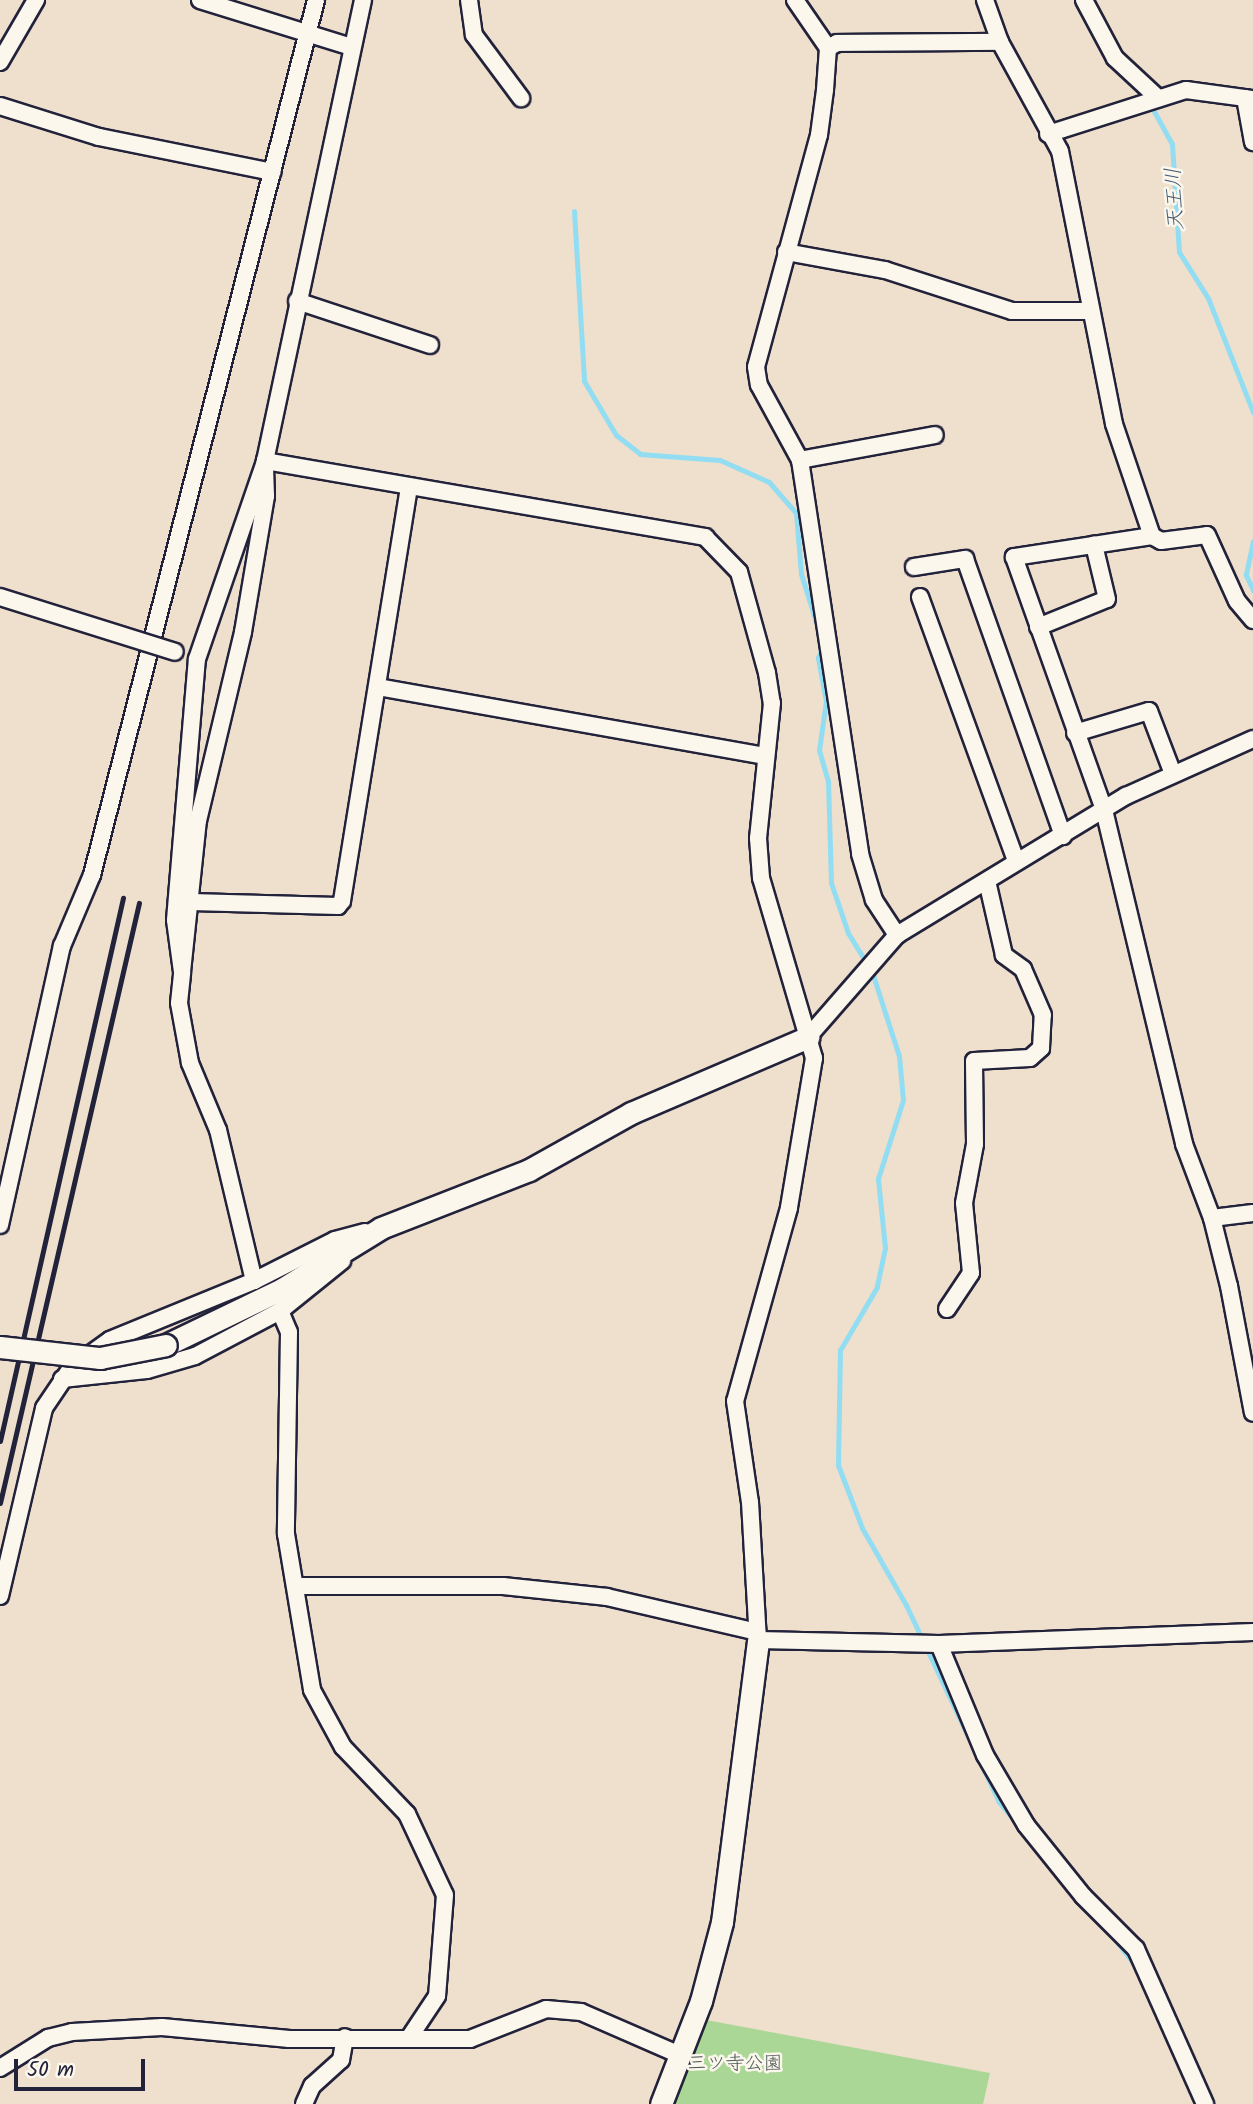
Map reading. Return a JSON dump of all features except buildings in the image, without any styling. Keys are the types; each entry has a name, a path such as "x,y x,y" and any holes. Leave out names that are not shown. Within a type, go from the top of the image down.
{"street":[{"path":"0,62 36,0"},
{"path":"200,0 308,36 352,47"},
{"path":"0,1225 62,946 92,875 316,0"},
{"path":"182,972 174,920 197,659 265,461 297,300 363,0"},
{"path":"470,0 474,35 521,98"},
{"path":"795,0 828,48 819,135 756,367 759,385 800,460 860,854 874,900 897,935"},
{"path":"985,0 1000,42 1048,134 1070,184 1088,311 1114,424 1152,536"},
{"path":"1084,0 1115,58 1157,98"},
{"path":"828,48 836,43 1000,42"},
{"path":"1048,134 1186,90 1249,99 1253,142"},
{"path":"0,106 99,137 272,172"},
{"path":"786,252 885,270 1012,311 1088,311"},
{"path":"297,300 429,345"},
{"path":"800,460 935,435"},
{"path":"265,461 705,537 739,572 758,629 772,704 758,838 761,878 814,1058 789,1208 735,1401 750,1502 757,1636 732,1866 682,2056 661,2104"},
{"path":"254,1281 218,1130 190,1063 179,1003 198,821 243,632 264,509 265,461"},
{"path":"191,902 338,906 342,901 409,486"},
{"path":"1253,620 1237,601 1207,535 1161,541 1152,536 1014,557 1104,810 1184,1144 1212,1218 1253,1413"},
{"path":"1038,627 1107,599 1094,545"},
{"path":"914,567 965,559 1063,836"},
{"path":"0,597 197,659"},
{"path":"920,597 1016,861"},
{"path":"378,687 765,756"},
{"path":"1075,733 1149,711 1173,774"},
{"path":"0,1596 44,1408 62,1379 94,1349 254,1281 335,1240 381,1228 529,1170 631,1112 808,1037 897,935 1104,810 1173,774 1253,739"},
{"path":"947,1309 971,1273 964,1203 975,1144 974,1060 1030,1058 1041,1048 1043,1015 1023,969 1004,956 987,881"},
{"path":"1212,1218 1253,1213"},
{"path":"62,1379 147,1370 195,1356 280,1311 381,1228"},
{"path":"0,1348 100,1358 166,1345 282,1289 381,1228"},
{"path":"280,1311 289,1332 286,1534 298,1586 316,1702 343,1747 407,1814 444,1895 437,1996 409,2038"},
{"path":"138,1330 147,1370"},
{"path":"298,1586 503,1586 607,1597 757,1636 939,1644 1253,1632"},
{"path":"939,1644 985,1755 1026,1825 1136,1949 1205,2104"},
{"path":"0,2068 48,2038 114,2028 289,2039 470,2039 538,2012 561,2009 581,2012 682,2056"},
{"path":"304,2104 312,2086 341,2060 345,2037"}],"green space":[{"name":"三ツ寺公園","path":"706,2020 990,2073 983,2104 673,2104"}],"waterway":[{"name":"天王川","path":"1150,104 1172,144 1179,252 1208,298 1253,412"},
{"path":"574,211 584,381 616,435 640,454 720,460 769,482 796,513 801,574 819,631"},
{"name":"天王川","path":"1253,541 1246,575 1253,590"},
{"path":"823,646 818,658 826,701 819,750 828,781 831,883 848,933 872,972 899,1056 903,1100 878,1179 885,1248 877,1287 840,1350 838,1465 862,1528 906,1605 999,1802 1016,1822"},
{"path":"1113,1937 1137,1968"}],"railway":[{"path":"0,1441 123,898"},
{"path":"0,1503 139,903"}]}
